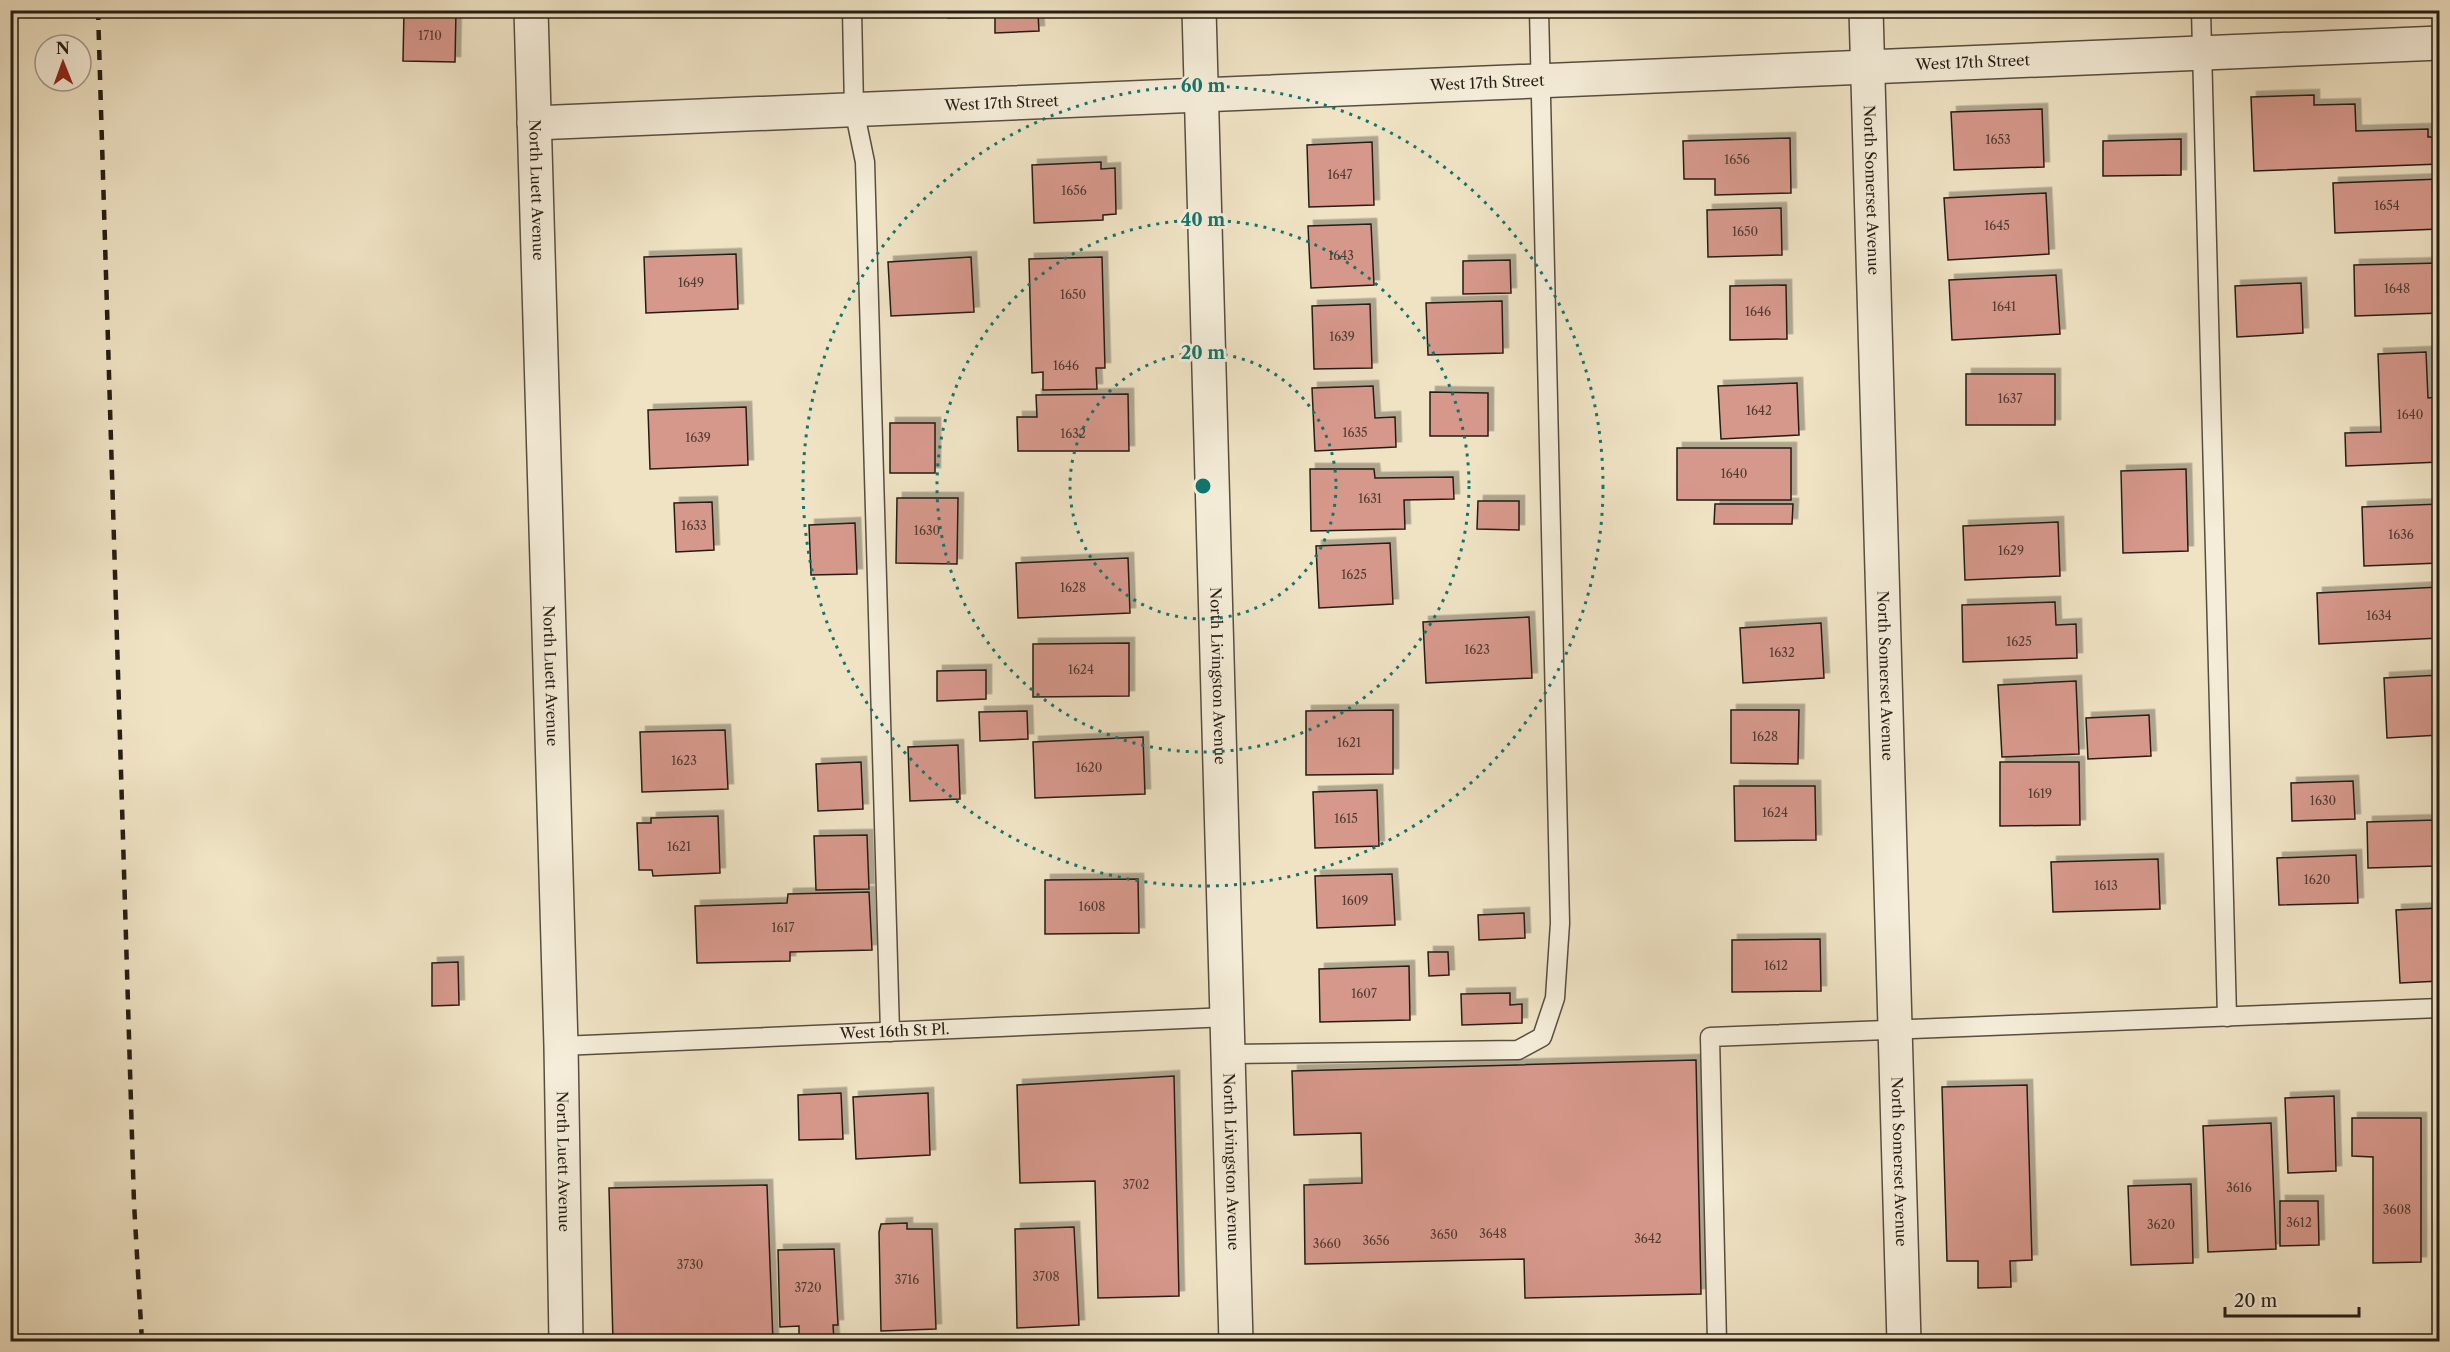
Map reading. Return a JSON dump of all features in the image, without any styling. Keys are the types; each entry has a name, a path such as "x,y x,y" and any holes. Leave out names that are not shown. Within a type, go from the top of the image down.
{"street":[{"name":"North Luett Avenue","path":"531,10 561,1046 566,1341"},
{"name":"North Livingston Avenue","path":"1199,10 1236,1341"},
{"name":"North Somerset Avenue","path":"1866,10 1904,1341"},
{"name":"West 17th Street","path":"534,123 2439,43"}],"lane":[{"path":"852,10 854,109 865,162 890,1032"},
{"path":"1229,1054 1518,1050 1542,1037 1555,998 1560,923 1539,10"},
{"path":"2201,10 2227,1017"},
{"path":"1717,1341 1710,1037 2439,1008"},
{"name":"West 16th St Pl.","path":"561,1046 1228,1017"}],"building":[{"path":"404,10 456,10 455,62 403,61"},
{"path":"948,10 1084,10 1084,13 1038,14 1039,31 995,33 995,17 948,18"},
{"path":"1554,10 1606,10 1606,15 1554,16"},
{"path":"2314,95 2314,105 2355,104 2356,131 2428,129 2428,137 2440,137 2440,164 2254,171 2251,97"},
{"path":"2042,109 2044,167 1954,170 1951,112"},
{"path":"1790,138 1791,193 1715,195 1715,179 1684,179 1683,141"},
{"path":"2181,139 2181,175 2103,176 2103,141"},
{"path":"1372,142 1374,205 1309,207 1307,145"},
{"path":"1101,162 1101,169 1115,168 1116,214 1103,215 1103,220 1034,223 1032,165"},
{"path":"2440,179 2440,229 2335,233 2333,183"},
{"path":"2046,193 2049,254 1948,260 1944,198"},
{"path":"1781,208 1782,255 1708,257 1707,210"},
{"path":"1371,224 1374,285 1311,288 1308,226"},
{"path":"736,254 738,309 646,313 644,257"},
{"path":"971,257 974,312 891,316 888,262"},
{"path":"1102,257 1105,368 1096,368 1097,389 1043,390 1043,372 1032,373 1029,259"},
{"path":"1510,260 1511,293 1463,294 1463,261"},
{"path":"2440,263 2440,313 2355,316 2354,265"},
{"path":"2056,275 2060,334 1952,340 1949,280"},
{"path":"2301,283 2303,333 2237,337 2235,286"},
{"path":"1786,285 1787,339 1730,340 1730,286"},
{"path":"1502,301 1503,353 1428,355 1426,303"},
{"path":"1370,304 1372,368 1314,369 1312,306"},
{"path":"2426,352 2428,398 2440,397 2440,462 2346,466 2345,433 2381,432 2378,354"},
{"path":"1966,374 2055,374 2055,425 1966,425"},
{"path":"1797,383 1799,435 1721,439 1718,386"},
{"path":"1373,386 1375,418 1395,417 1396,447 1315,451 1312,388"},
{"path":"1430,392 1488,393 1488,436 1430,436"},
{"path":"1128,394 1129,451 1018,451 1017,417 1037,417 1036,395"},
{"path":"746,407 748,465 650,469 648,410"},
{"path":"890,423 935,423 935,473 890,473"},
{"path":"1677,448 1791,448 1791,500 1677,500"},
{"path":"1310,469 1374,469 1375,478 1453,477 1454,499 1404,500 1405,529 1311,531"},
{"path":"2186,469 2188,551 2123,553 2121,471"},
{"path":"897,498 958,498 957,564 896,563"},
{"path":"1478,501 1519,501 1519,530 1477,529"},
{"path":"712,502 714,550 676,552 674,503"},
{"path":"1715,504 1793,504 1792,524 1714,524"},
{"path":"2440,504 2440,563 2364,566 2362,507"},
{"path":"2058,522 2060,576 1965,580 1963,526"},
{"path":"855,523 857,574 811,575 809,525"},
{"path":"1390,543 1393,604 1319,608 1316,546"},
{"path":"1128,558 1130,613 1018,618 1016,563"},
{"path":"2440,587 2440,638 2319,644 2317,593"},
{"path":"2055,602 2056,625 2076,624 2077,658 1963,662 1962,605"},
{"path":"1529,617 1532,678 1426,683 1423,622"},
{"path":"1821,623 1824,678 1743,683 1740,628"},
{"path":"1129,643 1129,696 1033,697 1033,644"},
{"path":"986,670 986,699 937,701 937,671"},
{"path":"2440,675 2440,735 2387,738 2384,678"},
{"path":"2076,681 2079,754 2002,757 1998,685"},
{"path":"1393,710 1393,774 1306,775 1306,711"},
{"path":"1731,710 1799,710 1798,764 1731,763"},
{"path":"1027,711 1028,739 980,741 979,712"},
{"path":"2149,715 2151,756 2088,759 2086,718"},
{"path":"725,730 728,789 642,792 640,732"},
{"path":"1143,737 1145,794 1035,798 1033,742"},
{"path":"958,745 960,799 910,801 908,747"},
{"path":"861,762 863,809 818,811 816,764"},
{"path":"2000,762 2079,762 2080,825 2000,826"},
{"path":"2353,781 2355,819 2292,821 2291,783"},
{"path":"1734,786 1815,786 1816,840 1735,841"},
{"path":"1377,790 1379,846 1315,848 1313,792"},
{"path":"718,816 720,873 653,876 652,870 639,870 637,823 651,823 651,818"},
{"path":"2436,820 2437,866 2368,868 2367,822"},
{"path":"867,835 869,889 816,890 814,836"},
{"path":"2356,855 2358,903 2279,905 2277,858"},
{"path":"2158,859 2160,909 2053,912 2051,862"},
{"path":"1392,874 1395,925 1317,928 1315,876"},
{"path":"1138,879 1139,933 1045,934 1045,880"},
{"path":"869,892 872,950 790,952 790,961 697,963 695,906 787,903 788,894"},
{"path":"2440,908 2440,981 2400,983 2396,910"},
{"path":"1524,913 1525,938 1479,940 1478,915"},
{"path":"1820,939 1821,991 1732,992 1732,940"},
{"path":"1428,952 1448,952 1449,975 1429,976"},
{"path":"458,962 459,1005 432,1006 432,963"},
{"path":"1409,966 1410,1020 1320,1022 1319,969"},
{"path":"1510,993 1510,1005 1522,1004 1522,1023 1462,1025 1461,994"},
{"path":"1696,1060 1701,1294 1525,1298 1524,1259 1305,1264 1304,1185 1362,1183 1361,1133 1294,1135 1292,1071"},
{"path":"1174,1076 1179,1296 1098,1298 1095,1181 1020,1183 1017,1085"},
{"path":"2027,1085 2032,1260 2010,1261 2011,1287 1978,1288 1978,1261 1947,1261 1942,1087"},
{"path":"841,1093 843,1139 799,1140 798,1095"},
{"path":"928,1093 930,1155 856,1159 853,1097"},
{"path":"2334,1096 2336,1171 2288,1173 2285,1098"},
{"path":"2352,1118 2421,1118 2421,1262 2373,1263 2373,1157 2352,1156"},
{"path":"2271,1123 2276,1249 2208,1252 2203,1126"},
{"path":"2191,1184 2193,1263 2131,1265 2128,1186"},
{"path":"767,1185 773,1342 613,1342 609,1188"},
{"path":"2280,1201 2318,1201 2319,1245 2280,1246"},
{"path":"907,1223 907,1229 932,1229 936,1329 881,1331 879,1232 881,1224"},
{"path":"1074,1227 1079,1325 1017,1328 1015,1229"},
{"path":"834,1249 838,1325 833,1325 834,1340 799,1341 799,1326 780,1327 778,1250"}],"railway":[{"path":"98,10 134,1203 142,1342"}]}
